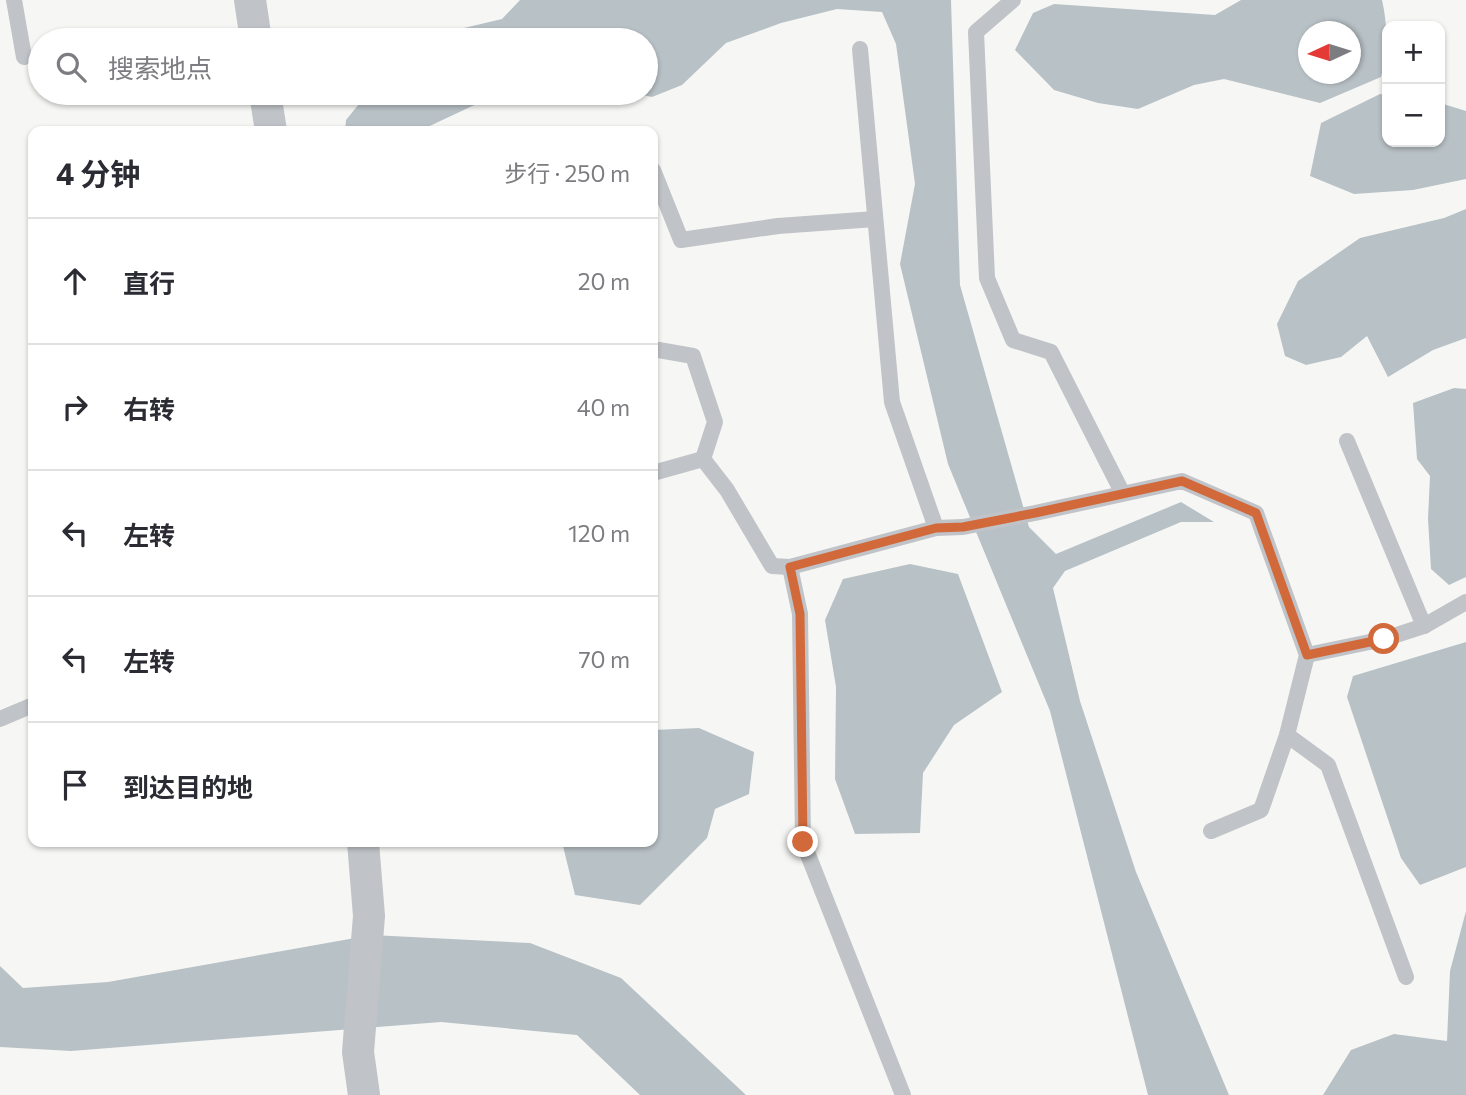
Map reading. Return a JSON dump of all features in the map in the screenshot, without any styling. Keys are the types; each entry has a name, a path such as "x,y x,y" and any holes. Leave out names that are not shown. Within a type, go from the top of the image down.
{"street":[{"path":"250,0 254,28"},
{"path":"267,105 270,126"},
{"path":"363,847 369,916 358,1052 364,1095"}],"lane":[{"path":"14,0 24,57"},
{"path":"1013,0 976,32 987,278 1013,340 1051,352 1122,492"},
{"path":"860,49 892,402 936,528"},
{"path":"658,182 681,240 778,226 875,219"},
{"path":"658,350 694,356 715,422 703,459"},
{"path":"1347,441 1424,626"},
{"path":"658,472 703,459"},
{"path":"703,459 727,490 772,566 790,567 936,528 963,527 1182,481 1256,513 1307,655 1287,736 1261,810 1211,831"},
{"path":"790,567 800,614 803,842 903,1095"},
{"path":"1307,655 1384,639 1424,626 1466,602"},
{"path":"0,719 28,707"},
{"path":"1287,736 1328,765 1406,977"}],"shaded area":[{"path":"520,0 951,0 960,285 1029,527 1056,554 1181,502 1214,522 1181,522 1065,571 1053,588 1080,701 1136,872 1229,1095 1148,1095 1050,711 948,464 900,264 915,184 896,44 882,12 837,9 781,23 726,43 682,85 658,95 658,28 464,28 502,19"},
{"path":"1241,0 1382,0 1385,21 1382,21 1381,77 1320,103 1224,79 1194,85 1138,109 1098,103 1054,90 1015,50 1033,13 1054,4 1215,15"},
{"path":"1382,94 1382,147 1445,147 1445,105 1466,111 1466,179 1413,190 1354,194 1310,176 1321,123"},
{"path":"358,105 474,105 430,126 345,126 346,120"},
{"path":"1466,209 1466,338 1433,350 1388,377 1367,336 1341,357 1306,365 1285,356 1277,324 1298,281 1360,238 1444,218"},
{"path":"1454,388 1466,389 1466,577 1449,585 1431,569 1428,519 1430,476 1417,459 1413,403"},
{"path":"910,564 958,574 1002,692 954,725 923,773 920,833 855,834 835,779 836,687 825,620 843,579"},
{"path":"1466,642 1466,867 1420,885 1401,858 1347,697 1353,676"},
{"path":"699,728 754,752 749,794 715,809 707,838 640,905 575,895 563,847 658,847 658,730"},
{"path":"1466,911 1466,1095 1323,1095 1351,1050 1394,1034 1447,1041 1450,971"},
{"path":"372,935 530,943 621,978 746,1095 640,1095 577,1035 441,1022 71,1051 0,1047 0,966 23,988 108,982"}],"route":[{"path":"803,842 800,614 790,567 936,528 963,527 1182,481 1256,513 1307,655 1384,639"}]}
